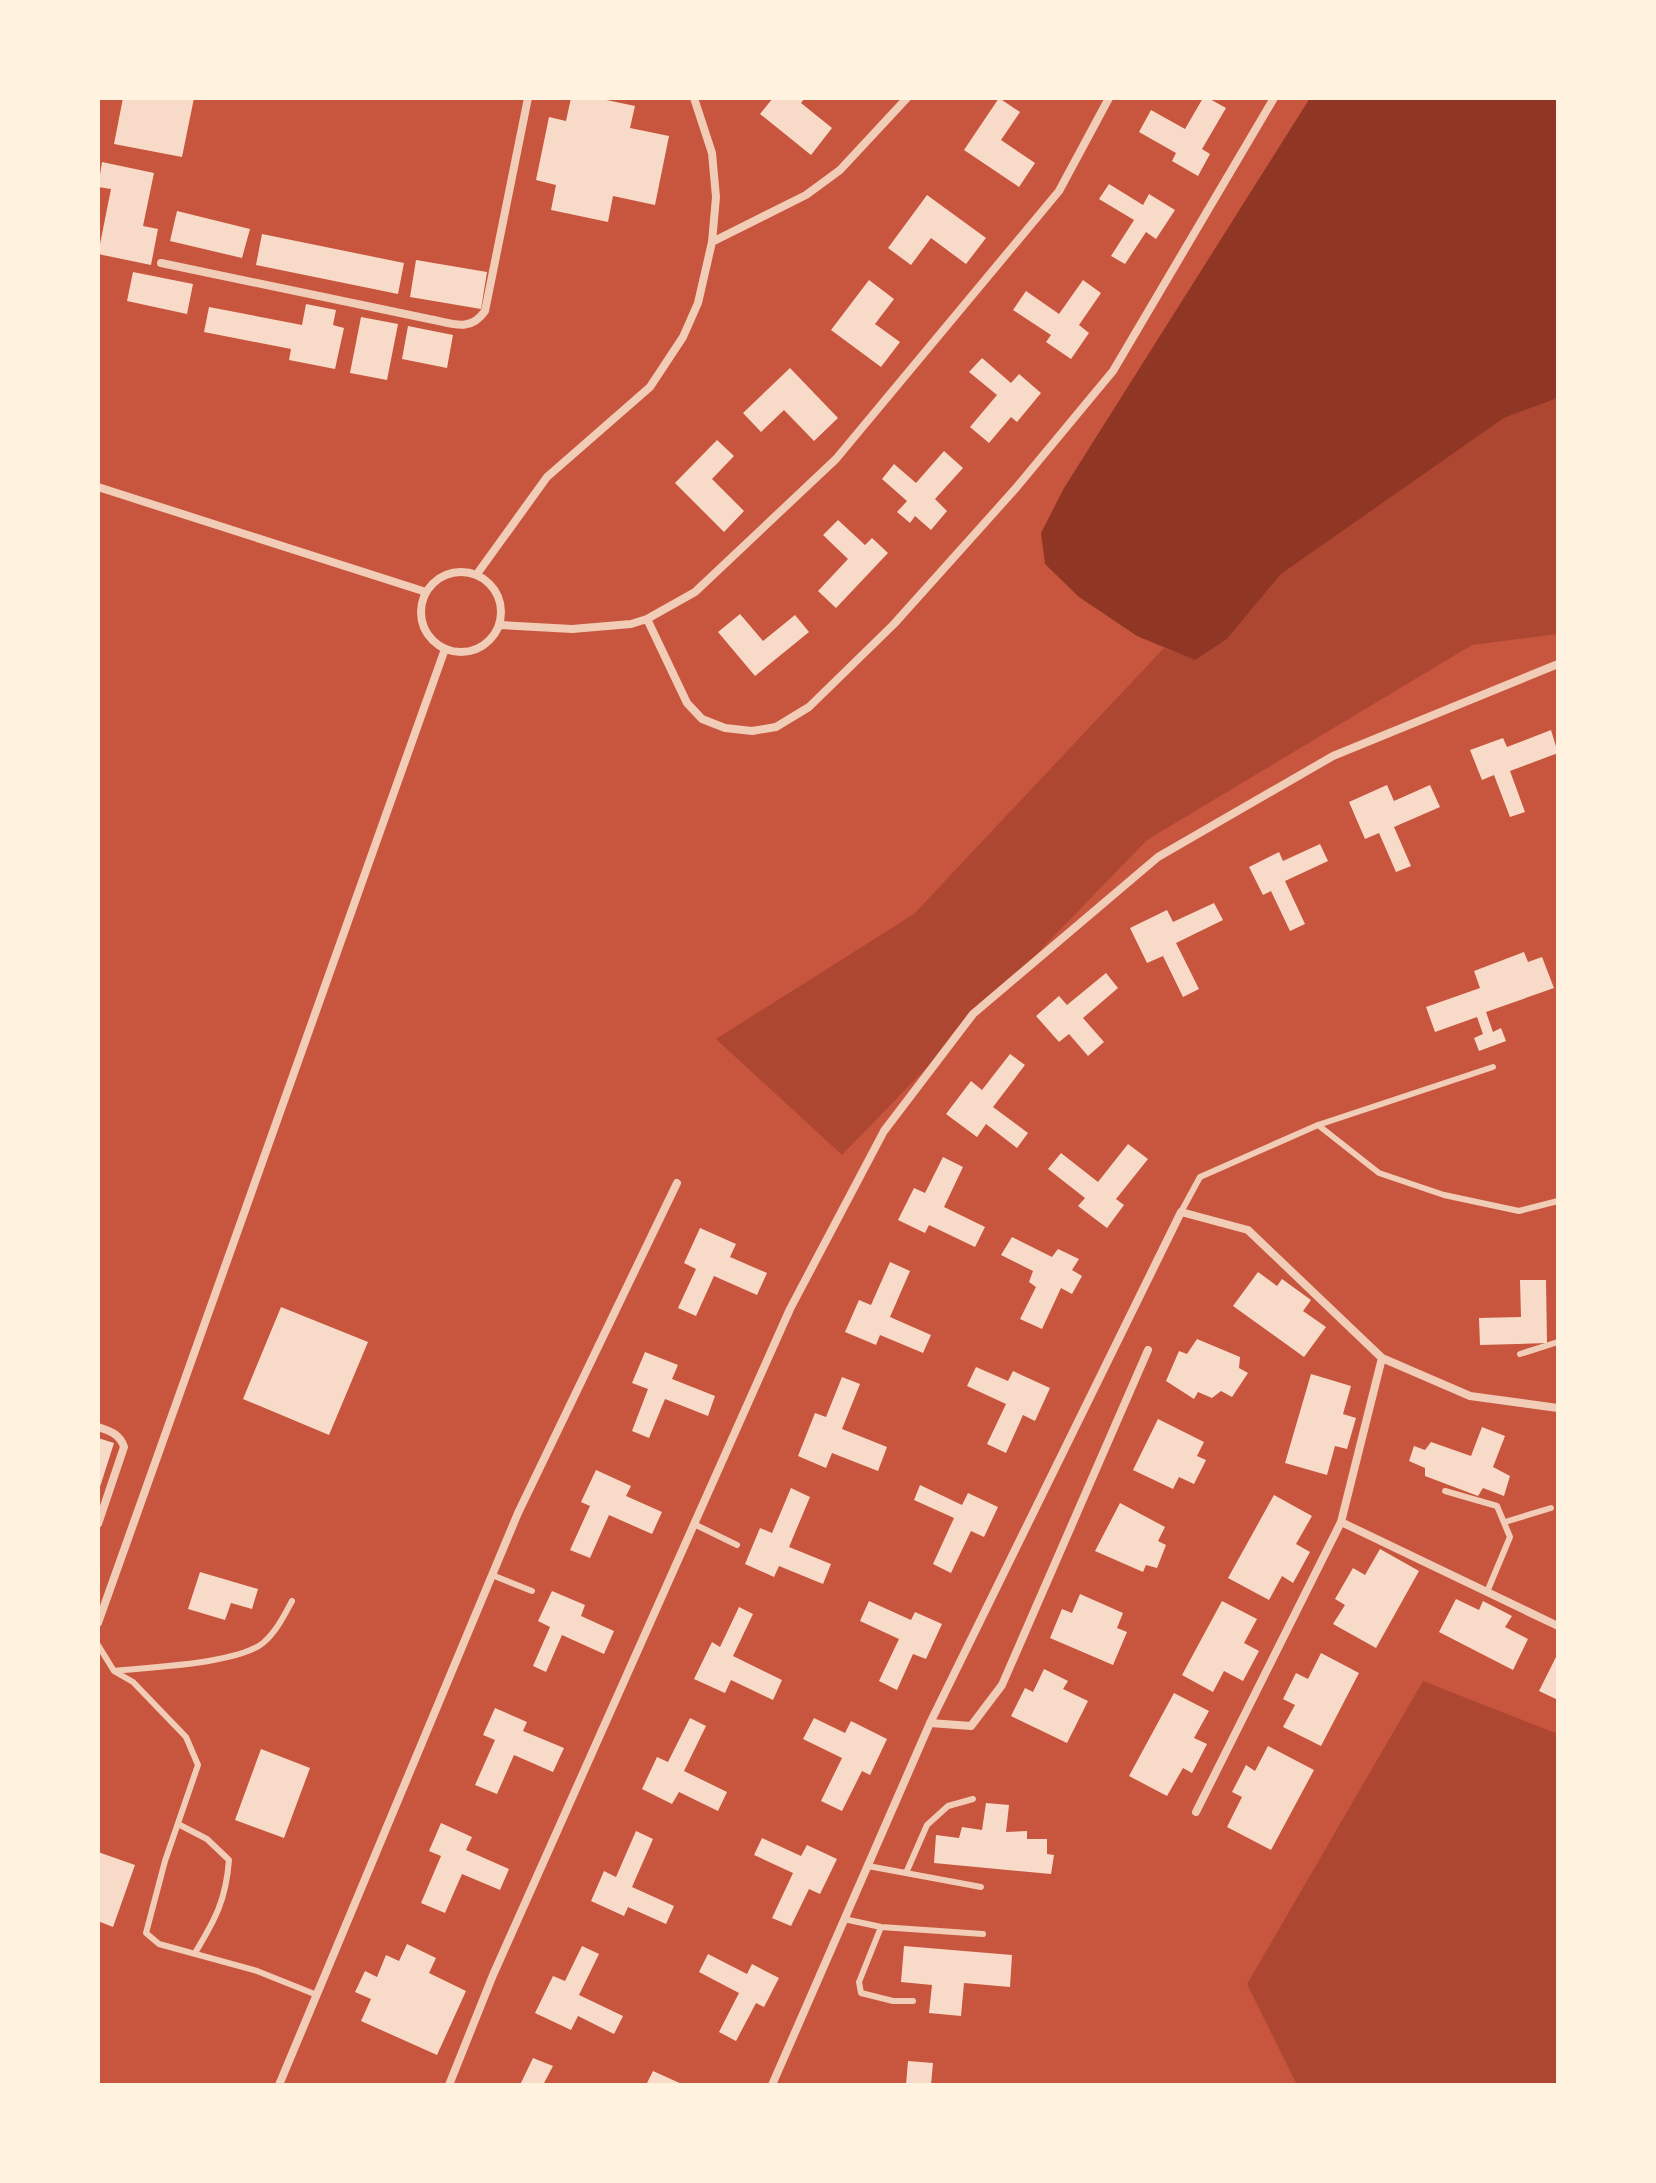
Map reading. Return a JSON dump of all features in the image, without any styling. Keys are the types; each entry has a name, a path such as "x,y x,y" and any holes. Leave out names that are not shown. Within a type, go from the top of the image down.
{"street":[{"path":"161,263 429,319 467,325 478,322 485,311 528,98"},
{"path":"477,574 547,477 650,387 683,337 698,303 712,242 716,197 712,153 694,98"},
{"path":"712,242 806,195 840,170 907,98"},
{"path":"500,625 603,628 647,619 695,592 836,459 1059,191 1109,98"},
{"path":"647,619 687,703 702,719 725,728 752,731 776,727 809,707 894,624 1016,488 1113,371 1274,98"},
{"path":"98,487 426,592"},
{"path":"462,571 477,574 496,590 501,601 500,625 494,637 472,651 445,649 434,642 425,631 421,619 421,605 426,592 435,581 448,574 462,571"},
{"path":"98,1623 445,649"},
{"path":"449,2085 493,1975 790,1309 884,1131 973,1014 1158,857 1333,756 1558,664"},
{"path":"279,2085 518,1513 677,1183"},
{"path":"772,2085 930,1723 1181,1212 1248,1230 1382,1358 1470,1396 1558,1408"},
{"path":"930,1723 971,1726 1002,1685 1148,1350"},
{"path":"1196,1812 1341,1522 1382,1358"},
{"path":"98,1427 122,1438 124,1447 98,1524"},
{"path":"1341,1522 1558,1626"}],"lane":[{"path":"1181,1212 1200,1177 1318,1125 1493,1067"},
{"path":"1318,1125 1379,1173 1444,1195 1519,1211 1558,1201"},
{"path":"1520,1354 1558,1342"},
{"path":"1445,1491 1497,1506 1505,1522 1510,1537 1487,1592"},
{"path":"1505,1522 1551,1508"},
{"path":"694,1524 737,1545"},
{"path":"492,1575 532,1591"},
{"path":"114,1671 243,1655 263,1643 281,1622 292,1601"},
{"path":"98,1645 114,1671 133,1682 186,1737 198,1765 146,1933 159,1944 257,1971 317,1995"},
{"path":"906,1873 927,1825 948,1806 973,1799"},
{"path":"178,1824 207,1839 229,1860 226,1891 215,1920 195,1953"},
{"path":"868,1866 981,1887"},
{"path":"844,1919 881,1927 983,1934"},
{"path":"881,1927 859,1982 861,1993 893,2001 913,2001"}],"shaded area":[{"path":"1310,98 1558,98 1558,398 1504,418 1281,574 1227,639 1195,660 1137,636 1079,597 1045,564 1041,533 1064,488"},
{"path":"1558,398 1558,634 1472,645 1147,840 842,1155 716,1039 914,914 1164,648 1195,659 1227,639 1281,574 1504,418"},
{"path":"1423,1681 1558,1734 1558,2085 1297,2085 1247,1984"}],"building":[{"path":"123,98 194,98 182,157 114,144"},
{"path":"571,98 597,98 635,106 630,128 669,136 655,205 613,196 608,222 551,210 556,185 536,180 549,117 566,121"},
{"path":"773,98 805,98 801,103 832,128 811,155 760,114"},
{"path":"999,98 1020,112 1001,140 1035,163 1019,187 964,150"},
{"path":"1203,98 1226,108 1202,149 1210,154 1198,176 1172,161 1176,153 1139,132 1151,110 1185,129"},
{"path":"102,162 154,173 143,226 158,229 151,265 98,254 111,189 98,187"},
{"path":"1109,184 1143,205 1149,194 1175,210 1156,239 1146,232 1125,264 1111,256 1134,220 1099,199"},
{"path":"927,195 986,238 966,264 931,238 911,265 888,248"},
{"path":"177,211 250,229 242,258 170,241"},
{"path":"262,234 404,263 398,294 256,265"},
{"path":"416,260 487,272 481,309 410,297"},
{"path":"133,272 193,284 187,314 127,301"},
{"path":"869,280 894,299 875,324 900,342 881,367 831,330"},
{"path":"1083,280 1101,293 1079,325 1089,333 1071,359 1046,342 1051,335 1013,310 1026,291 1059,314"},
{"path":"306,304 336,310 333,325 344,328 335,369 289,360 291,349 204,332 209,307 302,325"},
{"path":"361,317 398,324 387,380 350,373"},
{"path":"408,326 453,335 447,368 402,359"},
{"path":"982,358 1011,383 1019,374 1041,393 1017,422 1011,417 989,443 970,427 997,395 969,372"},
{"path":"790,368 838,418 814,441 784,410 761,432 743,413"},
{"path":"717,440 734,456 712,479 744,511 724,532 675,483"},
{"path":"944,451 963,468 935,499 947,511 931,530 915,516 910,523 897,512 907,501 882,479 894,464 916,483"},
{"path":"838,520 865,545 872,538 888,553 836,608 818,591 848,559 823,535"},
{"path":"740,614 763,641 795,615 809,632 755,676 718,632"},
{"path":"1551,730 1558,753 1510,771 1525,812 1510,817 1494,775 1482,780 1470,750 1503,738 1507,747"},
{"path":"1387,785 1394,801 1430,785 1440,807 1394,827 1411,866 1396,872 1379,833 1365,839 1349,802"},
{"path":"1320,844 1328,861 1285,881 1305,924 1290,931 1271,891 1263,895 1249,867 1279,852 1283,861"},
{"path":"1214,903 1223,920 1176,943 1199,989 1183,997 1163,956 1147,963 1130,928 1167,910 1173,922"},
{"path":"1524,952 1528,962 1542,957 1554,988 1486,1012 1493,1032 1501,1028 1506,1041 1479,1051 1474,1038 1483,1034 1477,1017 1435,1032 1426,1007 1480,988 1474,971"},
{"path":"1106,973 1118,988 1083,1018 1104,1042 1088,1056 1069,1034 1059,1042 1036,1016 1059,996 1067,1005"},
{"path":"1010,1054 1025,1065 993,1107 1028,1133 1017,1148 986,1124 977,1137 946,1114 971,1081 982,1090"},
{"path":"1128,1144 1148,1159 1116,1199 1124,1205 1107,1228 1078,1206 1085,1198 1048,1169 1061,1153 1098,1182"},
{"path":"943,1157 963,1167 944,1207 985,1227 975,1247 929,1225 925,1233 898,1220 914,1188 925,1193"},
{"path":"700,1228 736,1244 730,1257 767,1273 757,1295 714,1276 696,1316 678,1308 696,1269 684,1263"},
{"path":"1012,1237 1052,1257 1058,1249 1079,1259 1072,1270 1082,1276 1072,1294 1061,1288 1042,1329 1020,1319 1036,1287 1029,1282 1033,1271 1001,1255"},
{"path":"890,1262 910,1271 890,1317 931,1335 923,1353 880,1335 876,1345 845,1332 859,1300 871,1305"},
{"path":"1258,1272 1277,1286 1282,1279 1311,1300 1303,1311 1326,1327 1304,1357 1233,1306"},
{"path":"1520,1280 1546,1280 1547,1343 1480,1345 1479,1318 1521,1317"},
{"path":"281,1307 368,1342 329,1435 243,1399"},
{"path":"1197,1339 1240,1357 1239,1368 1248,1373 1232,1397 1221,1391 1212,1398 1198,1392 1194,1399 1166,1381 1179,1351 1187,1354"},
{"path":"645,1352 678,1365 672,1379 715,1396 708,1416 665,1399 649,1438 632,1431 648,1389 632,1383"},
{"path":"976,1367 1008,1381 1013,1371 1050,1388 1035,1421 1023,1415 1006,1453 987,1444 1006,1404 967,1386"},
{"path":"1311,1374 1351,1386 1343,1414 1356,1418 1347,1449 1335,1446 1327,1475 1285,1463"},
{"path":"842,1377 860,1384 842,1429 887,1447 878,1471 832,1453 826,1468 798,1456 815,1413 826,1417"},
{"path":"1158,1419 1204,1442 1197,1456 1206,1460 1194,1484 1179,1477 1173,1489 1133,1470"},
{"path":"1482,1427 1505,1436 1493,1467 1510,1476 1504,1496 1483,1488 1478,1496 1425,1476 1425,1468 1409,1461 1414,1446 1425,1450 1431,1442 1471,1456"},
{"path":"98,1438 114,1443 99,1490 98,1490"},
{"path":"596,1470 631,1486 626,1496 662,1512 652,1534 609,1515 590,1558 570,1550 590,1506 581,1502"},
{"path":"920,1485 962,1505 968,1493 998,1507 984,1537 971,1531 951,1573 933,1564 954,1518 914,1500"},
{"path":"791,1488 810,1497 789,1547 831,1564 823,1584 779,1566 774,1577 745,1564 760,1528 772,1533"},
{"path":"1274,1495 1312,1516 1296,1544 1310,1552 1293,1583 1282,1576 1269,1600 1228,1578"},
{"path":"1120,1503 1165,1527 1158,1541 1166,1545 1157,1568 1146,1565 1143,1572 1095,1551"},
{"path":"1380,1549 1419,1571 1376,1648 1333,1624 1345,1605 1335,1599 1353,1568 1365,1575"},
{"path":"200,1572 258,1589 252,1609 231,1603 225,1620 188,1609"},
{"path":"552,1591 585,1605 581,1616 614,1631 604,1654 562,1635 546,1672 533,1666 550,1627 538,1621"},
{"path":"1080,1594 1123,1613 1117,1628 1127,1632 1113,1665 1050,1638 1062,1609 1072,1613"},
{"path":"1456,1599 1479,1610 1483,1601 1512,1616 1505,1627 1528,1639 1513,1670 1439,1632"},
{"path":"869,1601 911,1620 915,1612 942,1624 926,1659 913,1654 897,1690 879,1681 899,1639 860,1621"},
{"path":"1222,1601 1257,1619 1244,1643 1259,1651 1243,1681 1224,1671 1213,1692 1182,1675"},
{"path":"739,1607 753,1614 733,1656 782,1680 773,1700 731,1680 725,1693 694,1679 712,1642 720,1647"},
{"path":"1321,1653 1359,1673 1321,1746 1283,1727 1295,1705 1283,1699 1296,1673 1308,1679"},
{"path":"1558,1653 1558,1700 1539,1691"},
{"path":"1044,1669 1068,1681 1063,1689 1088,1701 1067,1743 1011,1716 1025,1688 1033,1692"},
{"path":"1174,1693 1209,1711 1194,1738 1207,1744 1192,1773 1183,1768 1167,1796 1129,1776"},
{"path":"495,1708 527,1722 523,1731 564,1748 553,1772 514,1755 497,1794 475,1785 495,1740 483,1735"},
{"path":"690,1718 706,1726 684,1771 727,1792 718,1811 679,1792 672,1804 642,1789 657,1757 668,1762"},
{"path":"814,1718 845,1733 851,1721 887,1739 870,1775 862,1771 842,1811 821,1801 842,1758 803,1739"},
{"path":"1268,1746 1314,1770 1271,1850 1227,1827 1242,1797 1232,1792 1246,1765 1255,1771"},
{"path":"261,1749 310,1768 284,1838 235,1820"},
{"path":"986,1803 1009,1805 1006,1832 1027,1831 1027,1839 1047,1839 1047,1854 1054,1855 1051,1874 934,1863 936,1835 959,1838 962,1827 982,1830"},
{"path":"441,1823 472,1837 466,1850 509,1869 500,1890 462,1874 445,1913 421,1903 441,1856 429,1851"},
{"path":"636,1831 653,1839 632,1887 674,1906 666,1924 628,1907 624,1916 591,1901 604,1871 616,1877"},
{"path":"762,1838 801,1856 807,1845 837,1859 820,1894 809,1889 791,1926 772,1918 793,1873 754,1855"},
{"path":"98,1852 135,1865 113,1927 98,1921"},
{"path":"407,1944 436,1958 429,1973 466,1991 437,2055 361,2021 371,1999 355,1992 365,1971 377,1977 386,1955 399,1961"},
{"path":"582,1946 599,1954 579,1995 623,2016 614,2034 578,2016 571,2030 535,2013 553,1976 565,1981"},
{"path":"904,1946 1012,1955 1010,1987 964,1983 961,2016 929,2013 932,1985 901,1982"},
{"path":"708,1954 747,1974 752,1964 779,1978 764,2007 756,2003 736,2041 719,2032 739,1993 699,1972"},
{"path":"533,2058 553,2066 543,2085 520,2085"},
{"path":"908,2061 933,2063 931,2085 906,2085"},
{"path":"653,2071 684,2085 646,2085"}]}
